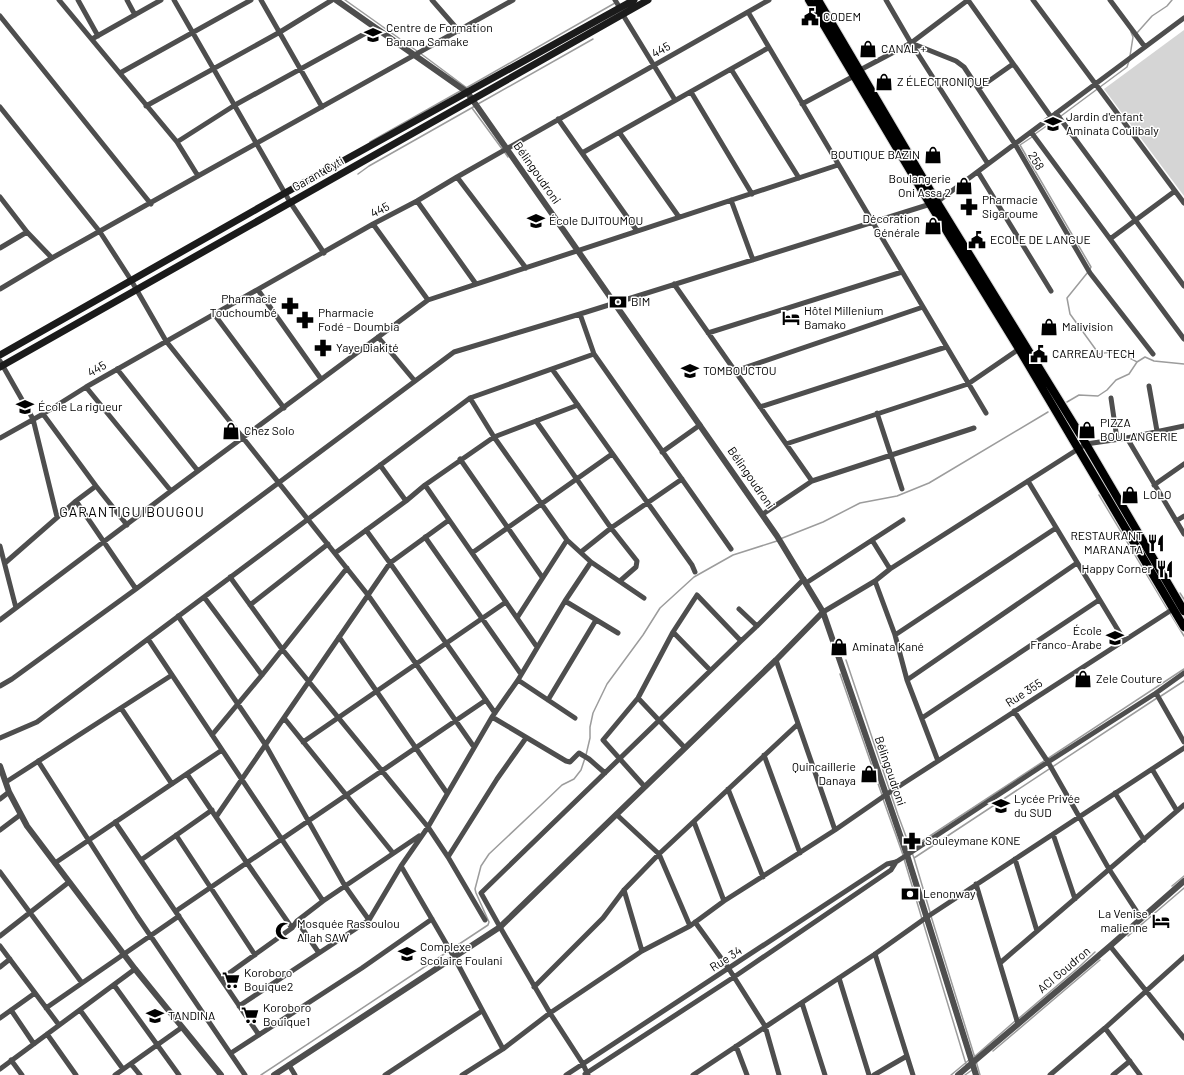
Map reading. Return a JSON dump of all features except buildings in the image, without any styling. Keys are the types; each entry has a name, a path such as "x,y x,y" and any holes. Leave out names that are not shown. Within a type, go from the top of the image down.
{"main road":[{"name":"Garant Cyti","path":"1,364 137,290 472,99 621,11 634,0"},
{"name":"Garant Cyti","path":"0,355 285,193 467,92 621,11 648,0"},
{"path":"809,0 857,73"},
{"path":"818,0 857,73 1184,627"},
{"path":"934,203 1086,444 1184,610"}],"street":[{"path":"59,0 177,142 198,176"},
{"path":"78,0 98,36"},
{"path":"127,0 135,15"},
{"path":"92,39 161,0"},
{"path":"174,0 290,202 324,253"},
{"path":"120,73 251,0"},
{"path":"261,0 322,107"},
{"path":"146,106 280,32 332,0"},
{"name":"Bélingoudroni","path":"336,0 467,92 763,514 805,581 823,612 887,794 976,1075"},
{"path":"432,0 459,31"},
{"path":"0,289 52,258 151,204 198,176 513,0"},
{"path":"615,0 676,100"},
{"name":"445","path":"0,438 166,341 373,224 417,201 558,119 770,0"},
{"path":"802,104 911,43 968,0 1013,64 1135,220 1184,286"},
{"path":"1033,0 1184,203"},
{"path":"1110,0 1145,47"},
{"path":"888,1 911,43 988,164"},
{"path":"748,12 986,414"},
{"path":"0,16 151,204"},
{"path":"0,686 12,679 136,589 414,380 454,352 934,203 978,172 1184,18"},
{"path":"177,142 235,105 375,28"},
{"name":"258","path":"911,43 956,61 964,67 1015,144 1090,273 1153,354"},
{"path":"582,153 768,48"},
{"path":"979,88 1013,64"},
{"path":"731,69 799,178"},
{"path":"691,92 752,194"},
{"path":"0,107 100,232 131,280 166,341 368,595 474,747"},
{"path":"558,119 638,231"},
{"path":"619,132 680,217"},
{"path":"1031,132 1184,339"},
{"path":"0,620 127,525 171,490 284,408 428,300 838,165"},
{"path":"978,172 1051,292"},
{"path":"457,177 526,268"},
{"path":"1110,239 1175,191"},
{"path":"0,197 27,232 52,258"},
{"path":"732,200 753,260"},
{"path":"417,201 476,284"},
{"path":"373,224 428,300"},
{"path":"0,248 27,232"},
{"path":"708,333 902,272"},
{"path":"674,284 812,481"},
{"path":"258,290 321,379"},
{"path":"734,370 923,307"},
{"path":"214,314 284,408"},
{"path":"580,314 594,354 731,549"},
{"path":"378,337 414,380"},
{"path":"760,407 946,347"},
{"path":"786,444 968,384 1019,349"},
{"path":"0,738 37,722 470,398 594,354"},
{"path":"1,364 33,419 57,518"},
{"path":"117,369 198,471"},
{"path":"552,369 692,565 695,572"},
{"path":"1149,386 1157,431"},
{"path":"86,387 171,490"},
{"path":"470,398 494,437 566,540 591,562 644,598"},
{"path":"1111,398 1117,439"},
{"path":"335,553 406,501 425,484 494,437 578,405"},
{"path":"877,413 902,489"},
{"path":"43,414 127,525"},
{"path":"536,421 611,528 637,561 636,567 620,581"},
{"path":"662,452 700,425"},
{"path":"274,1075 453,955 500,927 776,660 823,612 875,581 890,569 1086,444 1127,438 1184,426"},
{"path":"763,514 812,481 974,428"},
{"path":"1127,438 1184,534"},
{"path":"472,553 612,454"},
{"path":"460,459 542,578"},
{"path":"1154,484 1184,464"},
{"path":"380,465 406,501"},
{"path":"581,552 611,528 682,480"},
{"path":"1028,481 1124,640"},
{"path":"425,484 448,520 537,647"},
{"path":"5,563 76,501 96,486"},
{"path":"76,501 136,589"},
{"path":"1176,521 1184,516"},
{"path":"216,817 390,563 448,520"},
{"path":"586,1074 583,1064 534,987 481,893 710,670 805,581 903,520"},
{"path":"895,635 1056,528"},
{"path":"366,530 486,700 493,715 526,738 566,761 570,762 579,753 589,759 605,773"},
{"path":"425,538 521,674"},
{"path":"517,618 566,540"},
{"path":"872,540 890,569"},
{"path":"250,605 328,544"},
{"path":"0,547 16,608"},
{"path":"239,1006 369,920 401,866 428,827 493,715 518,680 565,601 591,562"},
{"path":"907,680 1078,564"},
{"path":"212,735 347,568"},
{"path":"230,577 282,649 428,827 448,857 485,920"},
{"path":"875,581 895,635 907,680 938,761"},
{"path":"645,787 603,740 638,698 673,632 697,595 741,641"},
{"path":"204,597 262,675"},
{"path":"922,718 1099,600"},
{"path":"565,601 618,633"},
{"path":"303,742 506,602"},
{"path":"739,609 757,626"},
{"name":"Rue 355","path":"462,1075 503,1049 550,1013 642,951 690,926 724,901 800,853 887,794 1173,609"},
{"path":"178,616 265,744 345,886 369,920"},
{"path":"548,700 596,620"},
{"path":"673,632 710,670"},
{"path":"340,636 447,793"},
{"path":"148,639 323,901"},
{"path":"776,660 835,830"},
{"name":"Rue 34","path":"566,1075 887,864 896,862 907,855 1156,693 1184,673"},
{"path":"6,782 172,675"},
{"path":"518,680 575,718"},
{"path":"1156,693 1184,742"},
{"path":"638,698 685,748"},
{"path":"46,1008 151,935 211,887 486,700"},
{"path":"121,708 172,784"},
{"path":"1014,711 1048,762 1109,869 1141,918"},
{"path":"284,718 393,853"},
{"path":"534,987 603,918 624,890 659,854 798,724"},
{"path":"448,857 496,779 526,738"},
{"path":"693,1075 699,1073 765,1026 875,954 976,884 1184,748"},
{"path":"55,863 222,750"},
{"path":"764,755 800,853"},
{"path":"38,761 151,935 245,1075"},
{"path":"0,766 9,792 20,815 135,969 181,1028 221,1075"},
{"path":"1152,769 1177,811"},
{"path":"187,774 292,928"},
{"path":"728,789 763,877"},
{"path":"0,799 9,792"},
{"path":"1115,793 1144,840"},
{"path":"1000,963 1184,805"},
{"path":"141,860 212,810"},
{"path":"617,814 659,854 690,926"},
{"path":"0,830 20,815"},
{"path":"115,822 259,1035"},
{"path":"694,822 724,901"},
{"path":"221,979 292,928 297,921 323,901 422,834"},
{"path":"1053,834 1075,899"},
{"path":"176,835 255,955"},
{"path":"1015,859 1038,931"},
{"name":"Rue 34","path":"586,1074 734,978 891,870 896,862"},
{"path":"401,866 453,955 503,1049"},
{"path":"0,872 82,983"},
{"name":"ACI Goudron","path":"958,1075 1184,881"},
{"path":"0,936 69,882"},
{"path":"976,884 1018,1024"},
{"path":"624,890 642,951"},
{"path":"231,1053 362,968 432,919"},
{"path":"297,921 318,953"},
{"path":"695,922 729,969 765,1026 779,1075"},
{"path":"0,946 59,1025"},
{"path":"1110,946 1184,1038"},
{"path":"875,954 913,1075"},
{"path":"1050,1075 1184,957"},
{"path":"0,967 10,959"},
{"path":"0,1068 135,969"},
{"path":"839,978 869,1075"},
{"path":"114,985 179,1075"},
{"path":"0,1018 35,993"},
{"path":"802,1003 825,1075"},
{"path":"11,1010 34,1044"},
{"path":"80,1010 123,1069"},
{"path":"385,1075 482,1012"},
{"path":"115,1075 181,1028"},
{"path":"1105,1028 1140,1075"},
{"path":"47,1034 76,1075"},
{"path":"736,1046 747,1075"},
{"path":"874,1075 907,1056"},
{"path":"11,1060 22,1075"},
{"path":"1113,1075 1130,1062"},
{"path":"131,1064 140,1075"},
{"path":"289,1065 295,1075"}],"shaded area":[{"path":"1184,30 1184,196 1104,89"}],"waterway":[{"path":"345,0 417,51"},
{"path":"1136,34 1152,16 1167,6 1172,0"},
{"path":"466,88 615,3"},
{"path":"1130,56 1133,37 1131,32"},
{"path":"478,104 593,39"},
{"path":"420,53 467,88"},
{"path":"1061,116 1127,67 1129,61"},
{"path":"370,142 462,90"},
{"path":"358,174 369,166 475,106"},
{"path":"472,108 508,157"},
{"path":"1035,134 1058,118"},
{"path":"1032,137 1020,145 1091,267 1090,269"},
{"path":"1088,272 1067,298 1070,314 1099,354 1110,352 1115,353 1137,362"},
{"path":"1067,402 1079,395 1098,396 1107,390 1116,380 1129,374 1137,362 1145,357 1154,361 1184,364"},
{"path":"780,539 823,522 860,503 897,496 929,483 1048,412"},
{"path":"1099,495 1168,610"},
{"path":"586,755 593,713 607,684 643,635 660,608 694,577 733,555 777,541"},
{"path":"1180,593 1184,599"},
{"path":"1170,613 1184,636"},
{"path":"846,660 914,858 930,912"},
{"path":"910,849 1184,669"},
{"path":"840,674 882,795"},
{"path":"1161,696 1184,681"},
{"path":"914,858 1157,698"},
{"path":"540,806 562,785 574,779 581,770 585,758"},
{"path":"883,799 903,855"},
{"path":"261,1075 488,925 489,922 475,889 481,866 489,854 540,806"},
{"path":"904,859 922,919"},
{"path":"1172,886 1184,876"},
{"path":"1128,936 1184,888"},
{"path":"931,916 975,1058"},
{"path":"923,922 966,1064"},
{"path":"1018,1019 1095,952"},
{"path":"993,1051 1100,960"},
{"path":"974,1057 1015,1021"},
{"path":"951,1075 969,1060"},
{"path":"976,1061 980,1075"},
{"path":"965,1075 972,1070"}],"place":[{"name":"CODEM","path":"810,17"},
{"name":"Centre de Formation Banana Samake","path":"373,35"},
{"name":"CANAL +","path":"868,49"},
{"name":"Z ÉLECTRONIQUE","path":"884,82"},
{"name":"Jardin d'enfant Aminata Coulibaly","path":"1053,124"},
{"name":"BOUTIQUE BAZIN","path":"933,155"},
{"name":"Boulangerie Oni Assa 2","path":"964,186"},
{"name":"Pharmacie Sigaroume","path":"969,207"},
{"name":"École DJITOUMOU","path":"536,221"},
{"name":"Décoration Générale","path":"933,226"},
{"name":"ECOLE DE LANGUE","path":"977,240"},
{"name":"BIM","path":"618,302"},
{"name":"Pharmacie Touchoumbé","path":"290,306"},
{"name":"Hôtel Millenium Bamako","path":"791,318"},
{"name":"Pharmacie Fodé - Doumbia","path":"305,320"},
{"name":"Malivision","path":"1049,327"},
{"name":"Yaye Diakité","path":"323,348"},
{"name":"CARREAU TECH","path":"1039,354"},
{"name":"TOMBOUCTOU","path":"690,371"},
{"name":"École La rigueur","path":"25,407"},
{"name":"PIZZA BOULANGERIE","path":"1087,430"},
{"name":"Chez Solo","path":"231,431"},
{"name":"LOLO","path":"1130,495"},
{"name":"RESTAURANT MARANATA","path":"1156,543"},
{"name":"Happy Corner","path":"1165,569"},
{"name":"École Franco-Arabe","path":"1115,638"},
{"name":"Aminata Kané","path":"839,647"},
{"name":"Zele Couture","path":"1083,679"},
{"name":"Quincaillerie Danaya","path":"869,774"},
{"name":"Lycée Privée du SUD","path":"1001,806"},
{"name":"Souleymane KONE","path":"912,841"},
{"name":"Lenonway","path":"910,894"},
{"name":"La Venise malienne","path":"1161,921"},
{"name":"Mosquée Rassoulou Allah SAW","path":"284,931"},
{"name":"Complexe Scolaire Foulani","path":"407,954"},
{"name":"Koroboro Bouique2","path":"231,980"},
{"name":"Koroboro Bouique1","path":"250,1015"},
{"name":"TANDINA","path":"155,1016"}],"district":[{"name":"GARANTIGUIBOUGOU","path":"132,512"}]}
